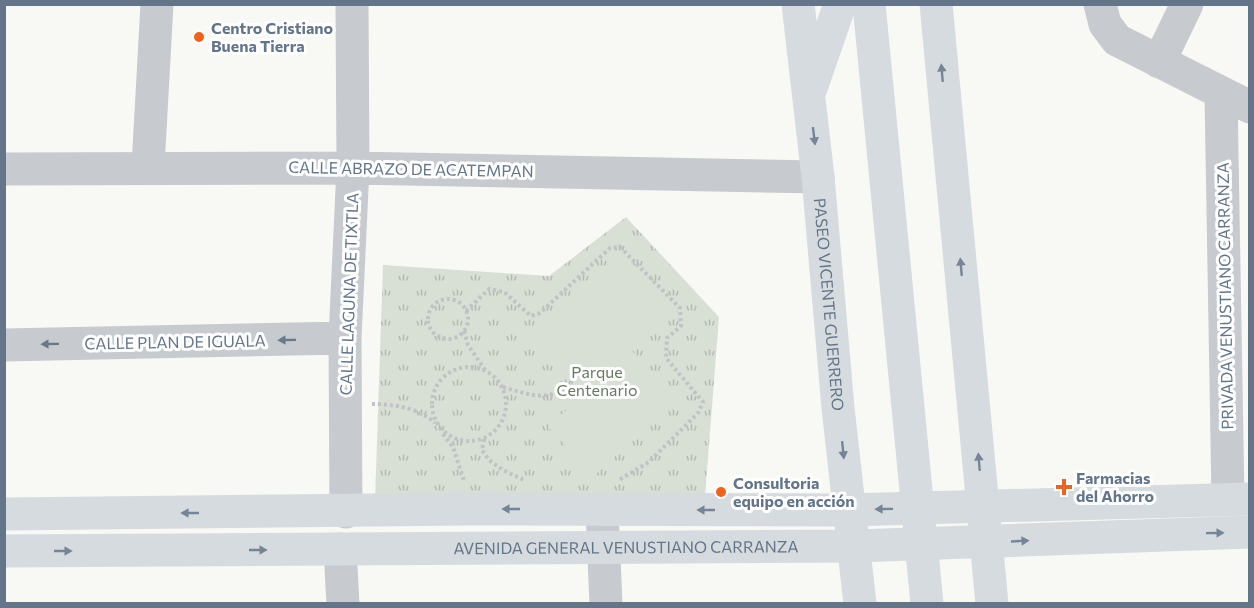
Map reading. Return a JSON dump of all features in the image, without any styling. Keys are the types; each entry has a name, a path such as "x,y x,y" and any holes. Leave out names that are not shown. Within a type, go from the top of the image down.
{"main road":[{"name":"PASEO VICENTE GUERRERO","path":"798,4 818,177 848,510 855,546 860,603"},
{"path":"809,96 840,4"},
{"path":"868,4 927,603"},
{"path":"936,4 992,603"},
{"path":"4,514 467,509 608,496 848,510 1239,499"},
{"name":"AVENIDA GENERAL VENUSTIANO CARRANZA","path":"4,551 855,546 1250,532"}],"street":[{"path":"148,167 157,4"},
{"name":"CALLE LAGUNA DE TIXTLA","path":"346,512 345,338 353,168 352,4"},
{"path":"1159,62 1186,4"},
{"path":"1100,9 1110,33 1118,40 1235,100"},
{"name":"PRIVADA VENUSTIANO CARRANZA","path":"1235,100 1239,499"},
{"name":"CALLE ABRAZO DE ACATEMPAN","path":"4,169 353,168 818,177"},
{"name":"CALLE PLAN DE IGUALA","path":"4,345 345,338"},
{"path":"606,603 604,546 608,496"},
{"path":"340,549 343,603"}],"path":[{"path":"466,311 489,289 504,292 531,316 540,313 610,249 620,247 627,251 680,308 681,326 667,338 666,358 703,402 698,413 649,462 608,496"},
{"path":"345,406 398,406 426,414 439,427 459,440 472,442 484,439 502,423 506,399 502,387 495,377 485,370 468,345 464,331 468,318 466,311 457,301 444,299 433,305 427,317 430,329 440,338 453,339 464,331"},
{"path":"467,509 459,463 453,447 433,416 431,403 433,391 449,372 460,368 485,370"},
{"path":"502,387 540,396 561,393 572,381"},
{"path":"484,439 482,450 489,460 503,470 534,484"}],"green space":[{"name":"Parque Centenario","path":"626,217 719,317 705,496 375,500 383,265 549,276"},
{"path":"617,260 665,310 581,390 533,340"},
{"path":"631,350 677,399 594,476 548,427"}],"place":[{"name":"Centro Cristiano Buena Tierra","path":"199,37"},
{"name":"Farmacias del Ahorro","path":"1064,487"},
{"name":"Consultoria equipo en acción","path":"721,492"}]}
